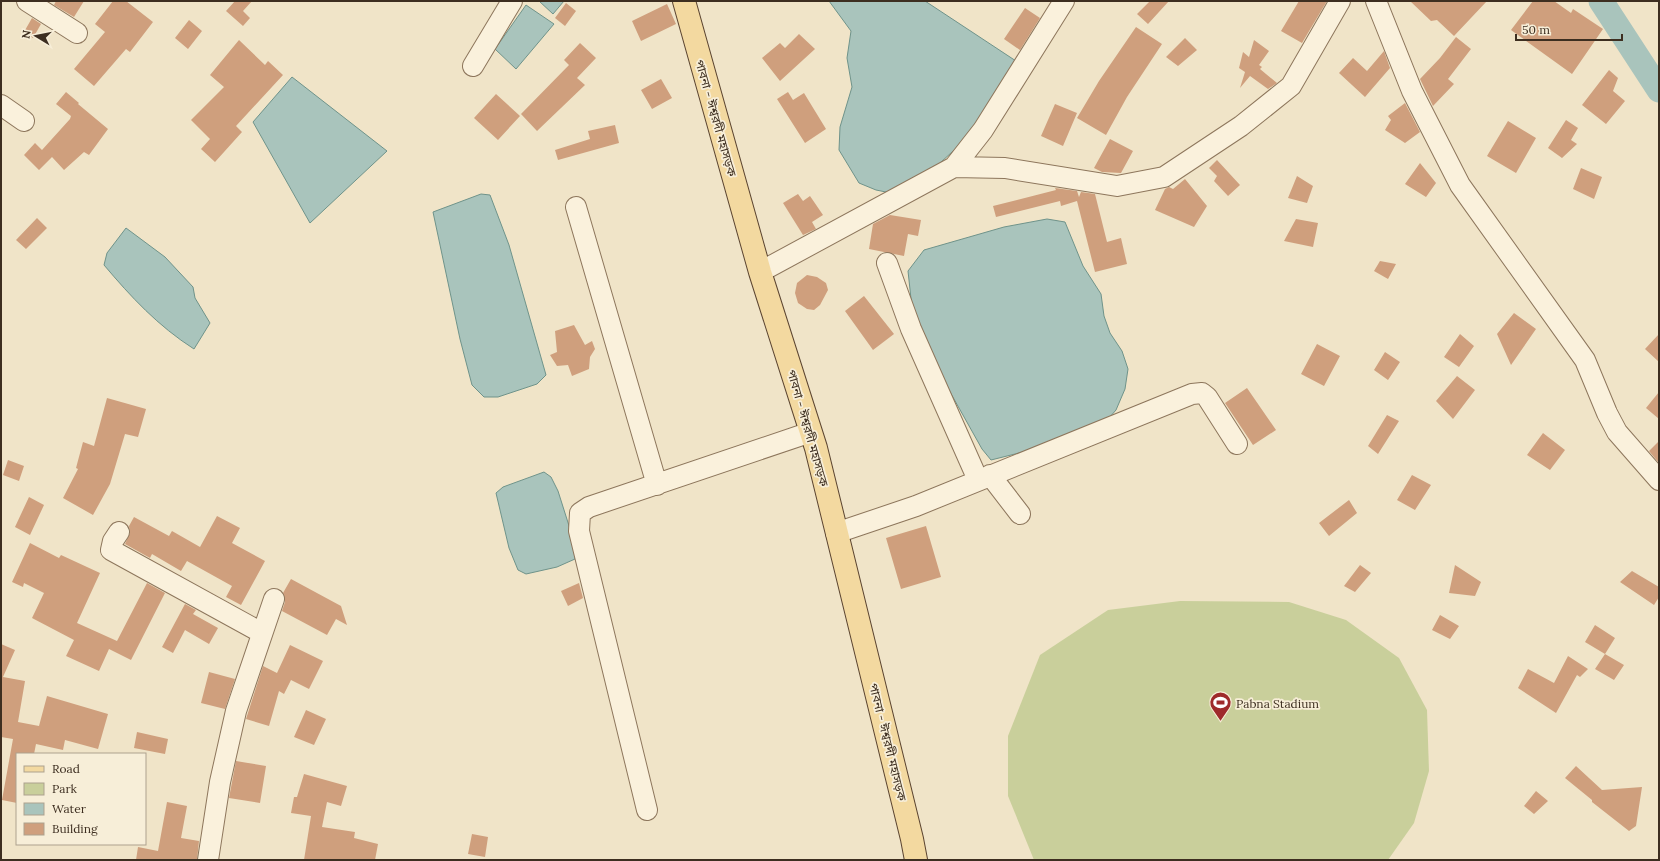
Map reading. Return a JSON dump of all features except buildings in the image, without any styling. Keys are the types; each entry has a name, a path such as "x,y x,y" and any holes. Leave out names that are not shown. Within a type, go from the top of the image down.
{"main road":[{"name":"পাবনা - ঈশ্বরদী মহাসড়ক","path":"684,1 760,272 811,432 916,860"}],"street":[{"path":"27,1 77,33"},
{"path":"473,66 512,1"},
{"path":"760,272 954,167 983,130 1064,1"},
{"path":"954,167 1005,168 1117,186 1164,177 1240,126 1291,86 1340,1"},
{"path":"1376,1 1412,91 1460,185 1585,360 1607,413 1617,432 1659,480"},
{"path":"1,105 24,121"},
{"path":"576,207 657,485"},
{"path":"887,263 911,329 984,477 1020,514"},
{"path":"836,533 916,506 984,477 1192,394 1202,393 1207,397 1237,444"},
{"path":"647,810 580,531 580,513 589,507 811,432"},
{"path":"119,532 113,541 111,550 262,633"},
{"path":"208,860 220,782 236,711 274,599"}],"green space":[{"name":"Pabna Stadium","path":"1180,601 1289,602 1346,620 1399,658 1427,710 1429,771 1414,823 1388,860 1034,860 1008,796 1008,736 1040,655 1108,610"}],"water":[{"path":"539,1 564,1 553,14"},
{"path":"829,1 925,1 1016,61 964,141 928,174 891,193 876,190 859,183 839,150 840,127 852,87 847,58 851,31"},
{"path":"526,5 554,24 516,69 495,49"},
{"path":"292,77 387,151 310,223 253,122"},
{"path":"481,194 490,195 509,245 546,375 537,384 498,397 484,397 472,385 460,339 433,212"},
{"path":"1047,219 1065,222 1083,266 1101,294 1104,316 1110,333 1122,351 1128,369 1125,389 1116,410 1109,418 1031,450 991,460 982,449 945,383 912,308 908,271 924,250 1004,227"},
{"path":"126,228 165,257 193,287 195,298 210,323 194,349 157,321 124,288 104,265 107,253"},
{"path":"544,472 551,477 558,491 577,551 575,559 557,567 526,574 518,570 509,548 496,493 503,487"}],"waterway":[{"path":"1601,1 1659,90"}],"place":[{"name":"Pabna Stadium","path":"1220,722"}]}
